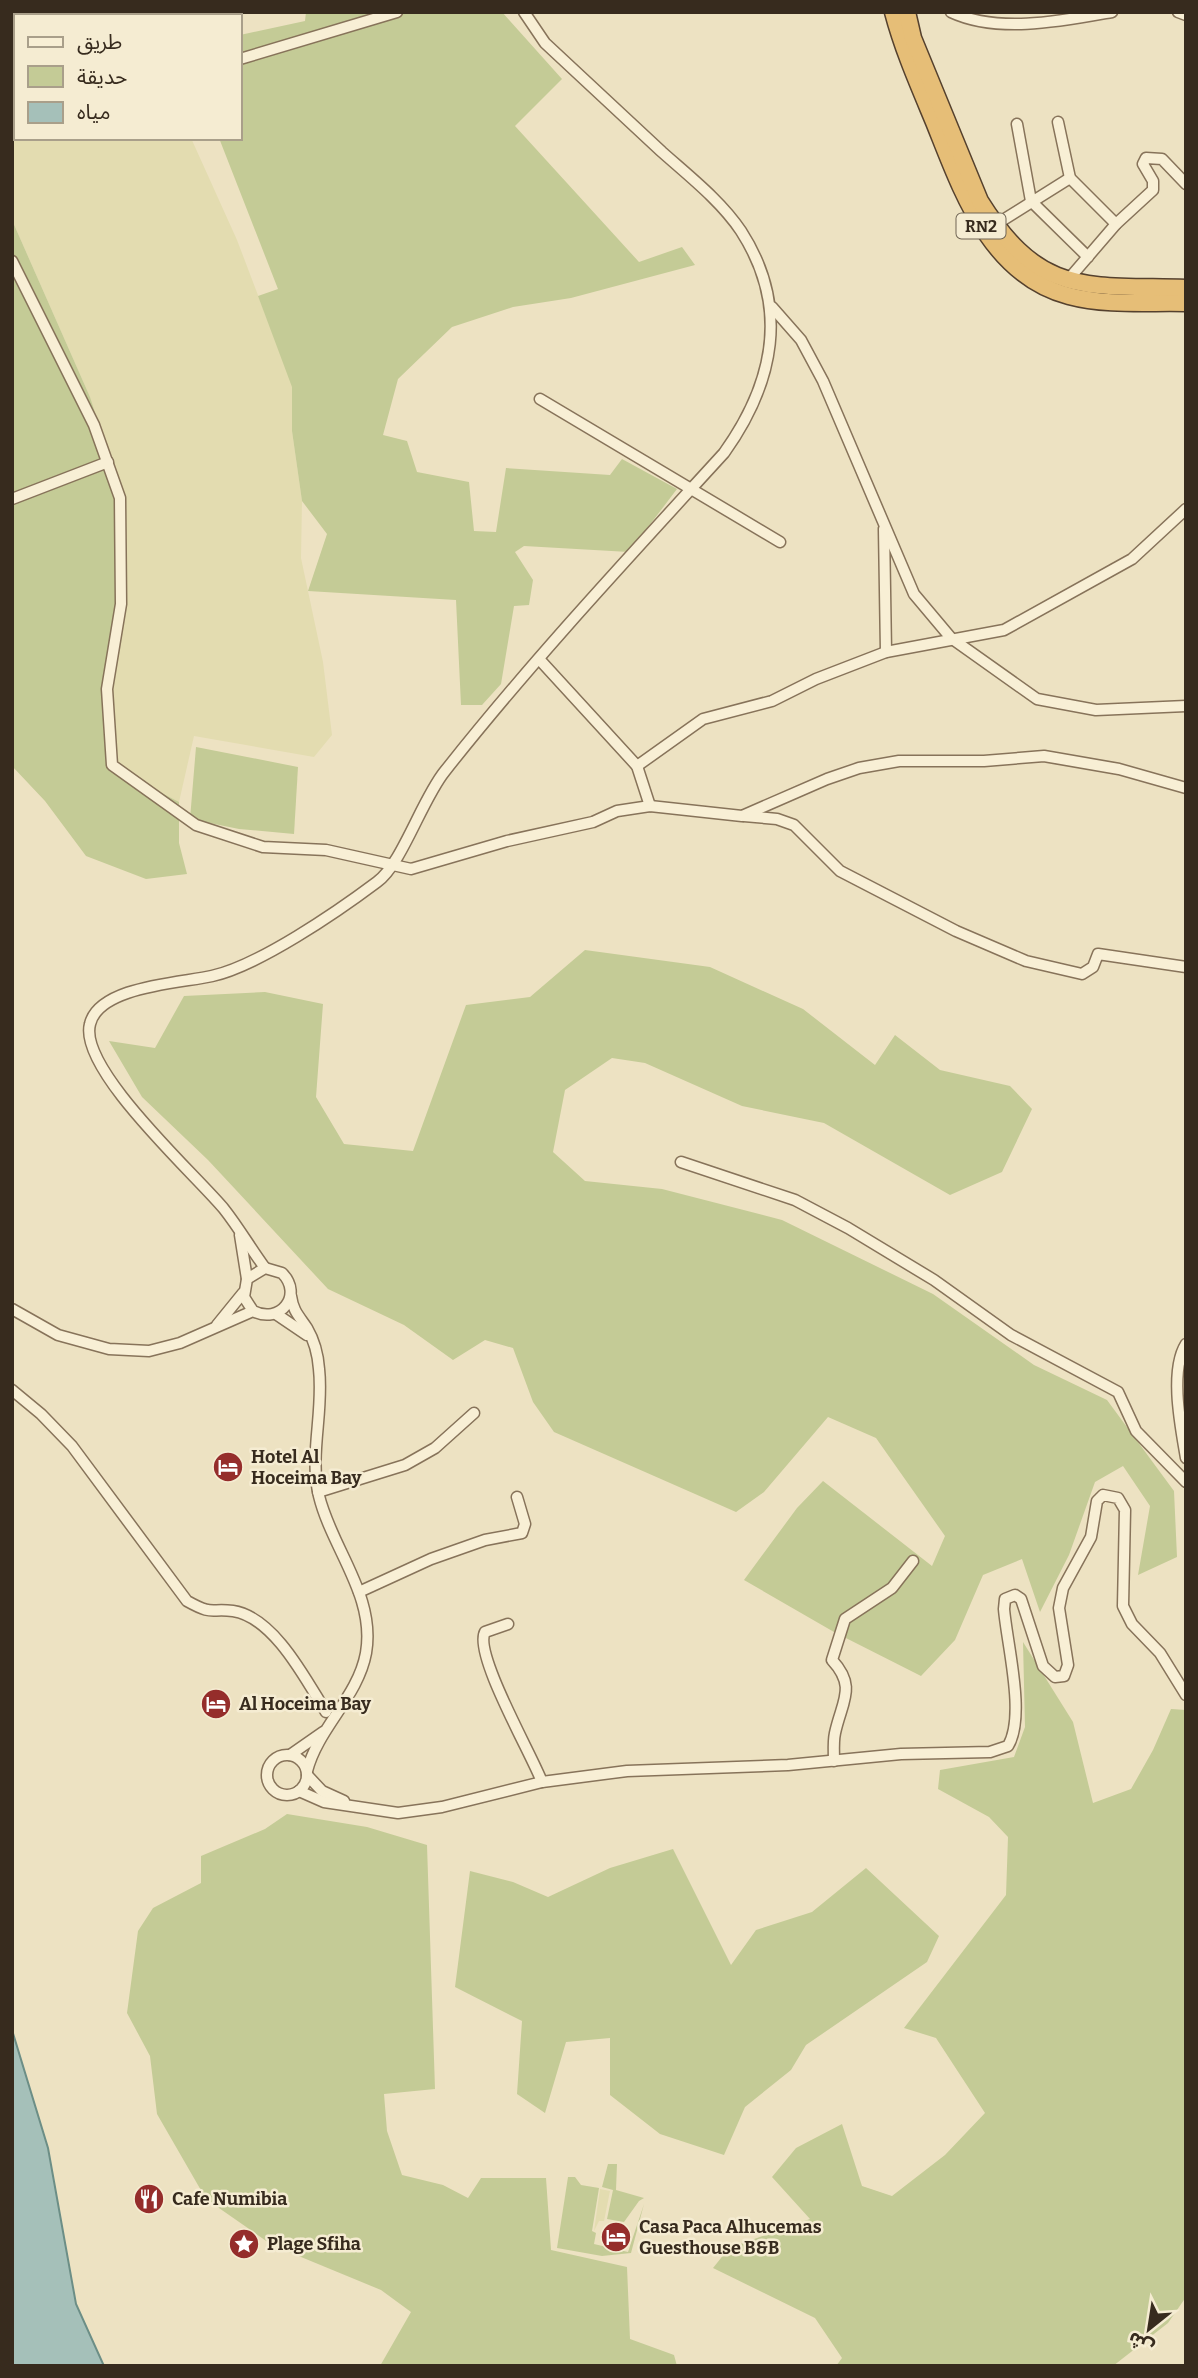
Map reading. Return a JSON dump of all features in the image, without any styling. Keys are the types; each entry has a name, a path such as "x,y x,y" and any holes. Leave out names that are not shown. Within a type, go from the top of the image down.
{"highway":[{"name":"RN2","path":"893,12 900,41 965,198 990,240 1009,260 1031,277 1068,296 1105,301 1186,303"},
{"name":"RN2","path":"907,12 913,38 952,137 980,201 995,225 1039,267 1067,282 1094,286 1186,288"}],"street":[{"path":"242,58 397,12"},
{"path":"299,1791 327,1730 362,1671 368,1632 359,1592 323,1510 318,1492 315,1469 321,1382 317,1356 311,1337 295,1314 285,1276 265,1268 223,1209 132,1110 98,1058 90,1024 102,1007 138,990 242,968 380,880 391,865 421,805 442,774 539,659 724,453 744,425 762,388 770,344 772,307 763,271 740,230 714,200 545,43 524,12"},
{"path":"951,12 978,22 998,23 1077,18 1111,12"},
{"path":"1178,12 1186,15"},
{"path":"1058,122 1070,178 1116,224"},
{"path":"1017,124 1031,201 1087,257"},
{"path":"1067,282 1116,224 1153,190 1153,181 1143,164 1148,157 1156,156 1167,162 1186,184"},
{"path":"995,225 1070,178"},
{"path":"12,261 94,425 120,498 121,604 107,689 113,766 196,825 263,847 326,850 411,869 507,841 593,822 617,811 650,806 777,819 794,825 839,871 956,931 1026,961 1082,974 1093,967 1098,954 1186,967"},
{"path":"772,307 801,340 823,380 915,594 951,638 1037,699 1096,710 1186,706"},
{"path":"540,399 780,542"},
{"path":"12,499 108,462"},
{"path":"637,766 703,719 772,701 816,679 886,652 1004,630 1132,559 1186,509"},
{"path":"884,522 886,652"},
{"path":"539,659 637,766 650,806"},
{"path":"742,816 859,768 930,759 984,761 1044,757 1119,769 1186,788"},
{"path":"681,1161 794,1200 848,1228 934,1280 1011,1335 1118,1392 1136,1430 1186,1482"},
{"path":"217,1325 243,1293 247,1279 239,1231"},
{"path":"247,1279 255,1271 265,1268"},
{"path":"243,1293 253,1311 262,1315 276,1314 287,1305 291,1296"},
{"path":"12,1309 58,1335 109,1349 149,1351 180,1343 253,1311"},
{"path":"276,1314 311,1337"},
{"path":"1186,1344 1181,1363 1177,1404 1186,1458"},
{"path":"12,1391 41,1414 72,1446 187,1601 209,1613 234,1611 272,1631 326,1712"},
{"path":"318,1492 405,1465 435,1448 474,1413"},
{"path":"327,1730 290,1755 272,1761 267,1771 272,1789 281,1794 299,1791 324,1802 378,1812 417,1812 542,1782 627,1771 834,1761 901,1754 990,1752 1008,1746 1015,1735 1015,1702 1005,1598 1015,1595 1021,1599 1043,1666 1055,1677 1064,1676 1068,1665 1059,1619 1061,1596 1091,1537 1097,1501 1103,1495 1118,1498 1125,1510 1122,1588 1126,1615 1160,1653 1186,1695"},
{"path":"359,1592 431,1559 485,1540 522,1533 525,1524 517,1497"},
{"path":"834,1761 835,1735 847,1692 846,1677 832,1660 841,1629 850,1614 869,1605 892,1588 913,1561"},
{"path":"508,1625 485,1632 482,1643 497,1690 542,1782"},
{"path":"290,1755 299,1759 322,1791 357,1808"}],"shaded area":[{"path":"12,12 134,12 135,14 14,14 14,140 192,140 237,240 293,387 292,431 302,501 301,558 323,662 332,735 314,757 194,736 179,802 112,767 90,397 12,220"},
{"path":"600,2189 610,2191 604,2221 599,2221 594,2231"}],"green space":[{"path":"306,12 502,12 562,79 515,126 639,262 682,247 695,265 571,298 513,307 452,327 398,379 383,435 407,441 417,472 469,482 474,531 496,532 506,468 610,475 622,459 677,489 629,552 524,546 515,552 533,580 529,605 514,606 501,684 482,705 461,705 456,600 308,591 327,534 302,501 292,431 292,387 258,296 278,289 220,140 242,140 242,35 305,21"},
{"path":"12,220 90,397 124,504 125,593 110,700 112,767 179,802 179,843 187,874 146,879 86,856 45,801 12,766"},
{"path":"196,747 298,767 294,834 239,829 190,819"},
{"path":"585,950 710,967 803,1009 875,1065 895,1035 940,1070 1010,1086 1032,1109 1002,1172 950,1195 824,1123 742,1106 645,1063 612,1058 565,1090 553,1152 585,1181 662,1189 782,1220 933,1294 1034,1365 1107,1400 1174,1491 1177,1557 1138,1575 1150,1506 1123,1466 1095,1482 1069,1555 1040,1612 1022,1559 983,1575 955,1640 921,1676 834,1632 744,1580 797,1508 823,1481 932,1566 945,1536 876,1438 828,1417 764,1492 736,1512 554,1432 533,1402 513,1348 485,1340 453,1360 404,1325 328,1289 208,1160 142,1097 109,1041 155,1048 184,996 265,992 323,1004 316,1097 344,1144 413,1151 466,1005 530,997"},
{"path":"1023,1642 1073,1722 1093,1803 1131,1789 1153,1750 1171,1709 1186,1710 1186,2297 1168,2323 1113,2366 836,2366 842,2358 815,2318 713,2268 729,2248 810,2219 772,2177 796,2148 842,2124 862,2186 892,2196 945,2155 985,2113 936,2038 904,2028 1006,1895 1008,1837 989,1817 938,1789 940,1770 1014,1757 1025,1727"},
{"path":"287,1814 367,1827 427,1845 435,2089 384,2094 387,2131 402,2175 443,2185 468,2198 481,2178 546,2178 551,2250 627,2267 630,2339 674,2355 677,2366 380,2366 411,2312 381,2290 272,2245 206,2199 157,2114 150,2056 127,2013 138,1931 153,1908 201,1883 201,1856 265,1829"},
{"path":"673,1849 731,1965 756,1930 812,1912 866,1868 939,1936 927,1962 806,2045 791,2070 745,2107 724,2155 660,2134 610,2095 610,2038 566,2042 545,2113 517,2094 522,2021 455,1987 470,1871 513,1882 548,1897 610,1868"},
{"path":"608,2164 617,2164 616,2190 644,2198 624,2222 607,2219 613,2190 602,2187"},
{"path":"568,2177 575,2177 581,2185 599,2188 592,2231 596,2233 594,2244 628,2252 644,2204 631,2253 602,2256 557,2248"}],"water":[{"path":"12,2030 48,2148 76,2304 104,2366 12,2366"}],"place":[{"name":"Hotel Al Hoceima Bay","path":"228,1467"},
{"name":"Al Hoceima Bay","path":"216,1704"},
{"name":"Cafe Numibia","path":"149,2199"},
{"name":"Casa Paca Alhucemas Guesthouse B&B","path":"616,2237"},
{"name":"Plage Sfiha","path":"244,2244"}]}
